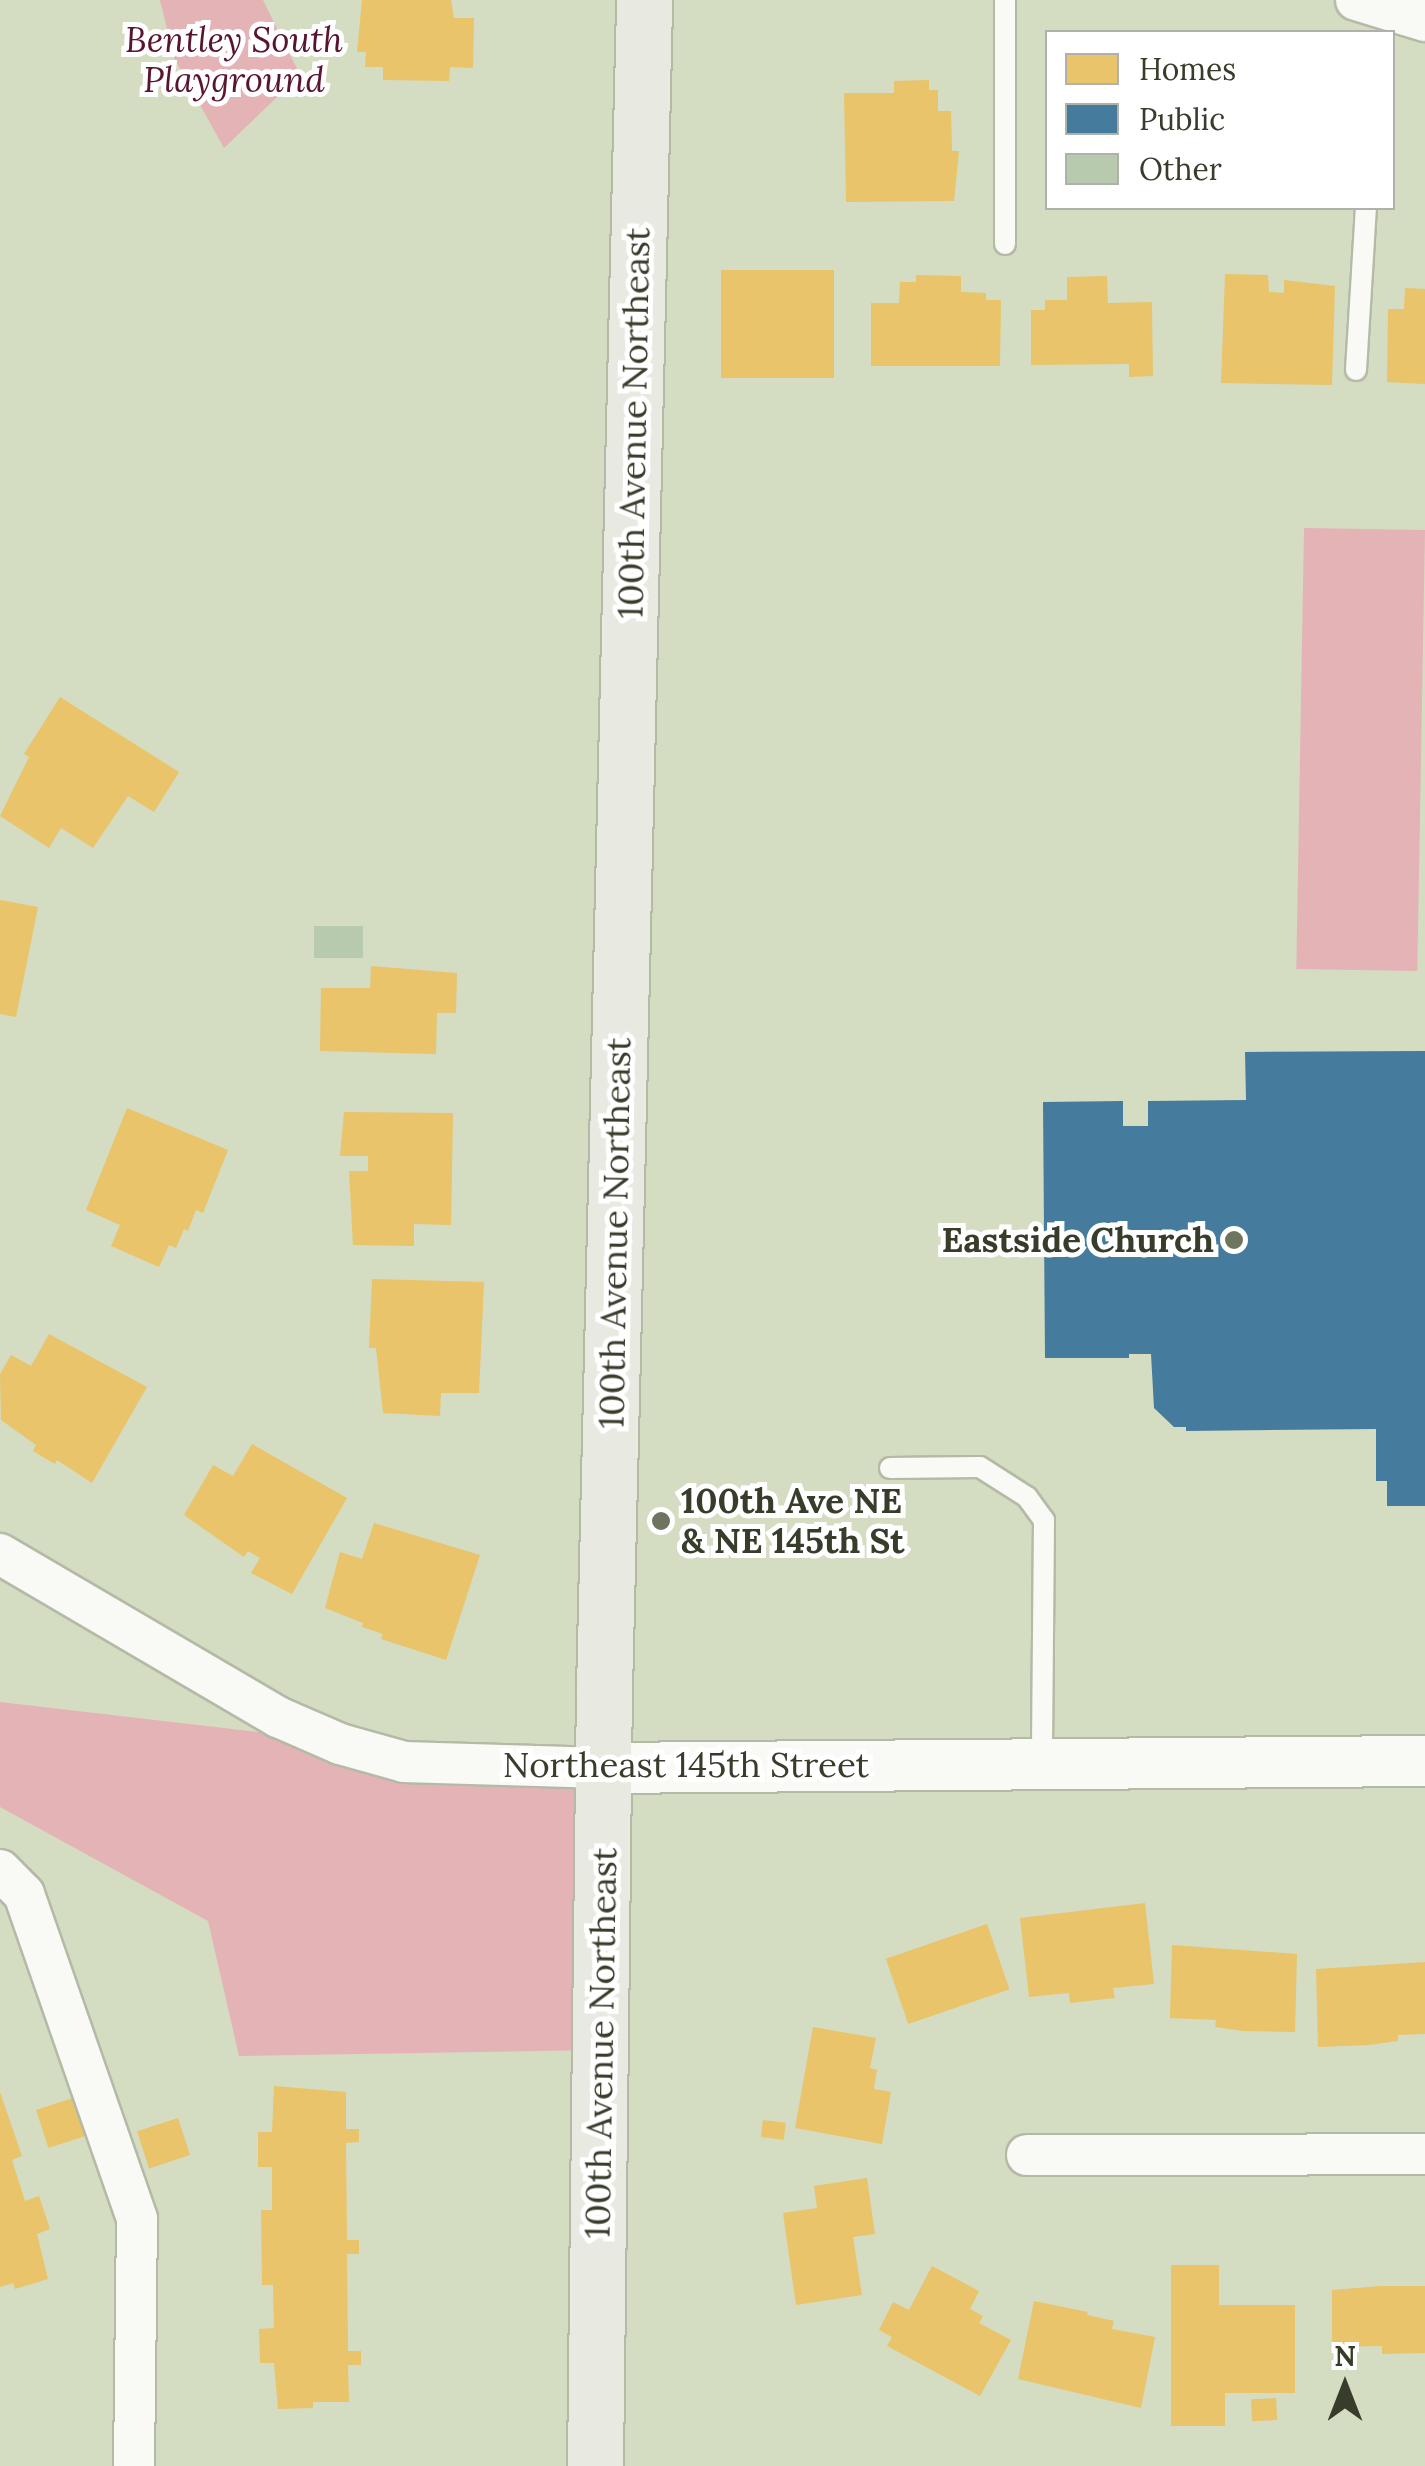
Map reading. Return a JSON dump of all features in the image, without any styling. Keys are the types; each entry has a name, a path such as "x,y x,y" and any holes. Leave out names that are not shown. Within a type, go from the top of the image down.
{"main road":[{"name":"100th Avenue Northeast","path":"595,2466 603,1768 644,0"}],"street":[{"path":"1373,12 1425,21"},
{"name":"Northeast 145th Street","path":"0,1554 278,1717 340,1744 404,1762 603,1768 1425,1761"},
{"path":"0,1870 24,1894 137,2218 134,2466"},
{"path":"1027,2155 1425,2154"}],"lane":[{"path":"1005,0 1005,244"},
{"path":"1356,370 1366,210"},
{"path":"890,1468 980,1467 1028,1497 1044,1520 1042,1764"}],"green space":[{"name":"Bentley South Playground","path":"160,0 263,0 300,75 224,148 174,58"},
{"path":"1304,528 1425,530 1417,971 1296,969"},
{"path":"0,1702 601,1772 603,2050 239,2056 208,1921 0,1807"}],"building: Homes":[{"path":"362,0 451,0 454,18 474,18 473,68 450,67 449,81 383,80 383,67 365,67 366,52 357,52"},
{"path":"929,80 929,90 938,90 938,111 951,111 952,151 959,151 954,201 846,202 844,93 894,93 894,81"},
{"path":"721,270 834,270 834,378 721,378"},
{"path":"1225,274 1268,275 1269,292 1284,293 1284,280 1335,286 1332,385 1221,383"},
{"path":"916,275 961,276 961,292 986,293 986,300 1001,300 1000,366 871,366 871,303 899,303 900,282 916,282"},
{"path":"1107,276 1108,303 1152,302 1153,376 1129,377 1129,364 1031,365 1031,310 1045,310 1045,300 1067,300 1067,277"},
{"path":"1405,288 1425,289 1425,384 1387,382 1388,309 1404,309"},
{"path":"60,697 179,772 154,812 128,796 93,848 61,828 49,848 0,816 29,757 24,754"},
{"path":"0,900 38,907 16,1017 0,1014"},
{"path":"371,966 457,973 456,1013 437,1013 436,1054 320,1051 321,988 370,988"},
{"path":"127,1108 228,1150 203,1213 196,1210 188,1231 184,1229 176,1248 169,1245 159,1267 111,1246 120,1225 86,1210"},
{"path":"344,1112 453,1113 451,1225 414,1224 414,1246 353,1245 349,1171 368,1171 368,1156 340,1156"},
{"path":"372,1279 484,1282 479,1393 441,1393 440,1416 383,1413 376,1348 369,1348"},
{"path":"49,1334 147,1387 92,1483 57,1460 55,1464 33,1451 36,1445 1,1420 0,1374 11,1355 31,1366"},
{"path":"252,1444 347,1498 292,1594 251,1573 260,1558 248,1551 244,1557 184,1515 213,1465 233,1476"},
{"path":"374,1523 480,1555 446,1660 381,1639 383,1634 325,1608 340,1552 362,1559"},
{"path":"1145,1903 1154,1984 1113,1988 1115,1998 1070,2003 1069,1993 1029,1997 1020,1918"},
{"path":"987,1924 1009,1989 908,2024 886,1959"},
{"path":"1172,1945 1297,1954 1295,2032 1243,2031 1215,2027 1216,2020 1170,2018"},
{"path":"1425,1962 1425,2034 1398,2035 1398,2041 1369,2045 1318,2047 1316,1969"},
{"path":"813,2027 876,2038 870,2068 877,2070 874,2089 891,2092 882,2144 795,2128"},
{"path":"274,2086 346,2092 346,2129 359,2129 359,2142 346,2143 347,2240 359,2240 359,2254 347,2254 348,2351 361,2351 361,2365 348,2365 349,2402 313,2402 313,2408 278,2409 274,2363 260,2363 259,2329 274,2328 273,2285 262,2285 261,2210 272,2210 272,2167 258,2167 258,2132 272,2132"},
{"path":"0,2092 22,2156 12,2160 25,2201 39,2196 50,2229 37,2234 48,2279 15,2289 13,2283 0,2287"},
{"path":"76,2097 88,2135 48,2148 36,2110"},
{"path":"178,2118 190,2155 149,2168 137,2131"},
{"path":"763,2120 786,2123 784,2140 761,2137"},
{"path":"867,2178 875,2234 853,2237 862,2295 796,2305 783,2213 817,2208 814,2186"},
{"path":"1171,2265 1219,2265 1219,2305 1295,2305 1295,2393 1225,2393 1225,2426 1171,2426"},
{"path":"932,2266 979,2291 970,2309 983,2316 979,2323 1011,2340 980,2396 887,2346 892,2337 879,2330 893,2302 909,2310"},
{"path":"1425,2286 1425,2353 1382,2354 1382,2346 1332,2347 1332,2290"},
{"path":"1034,2301 1088,2312 1087,2315 1114,2321 1112,2329 1155,2337 1141,2408 1018,2379"},
{"path":"1276,2398 1277,2420 1252,2421 1251,2399"}],"building: Public":[{"name":"Eastside Church","path":"1425,1051 1425,1506 1387,1506 1387,1481 1376,1481 1376,1429 1186,1431 1186,1427 1174,1427 1154,1408 1151,1354 1129,1354 1129,1358 1045,1358 1043,1102 1123,1101 1123,1126 1148,1126 1148,1101 1246,1100 1245,1052"}],"building: Other":[{"path":"314,926 363,926 363,958 314,958"}],"place":[{"name":"Eastside Church","path":"1234,1240"},
{"name":"100th Ave NE & NE 145th St","path":"661,1521"}]}
